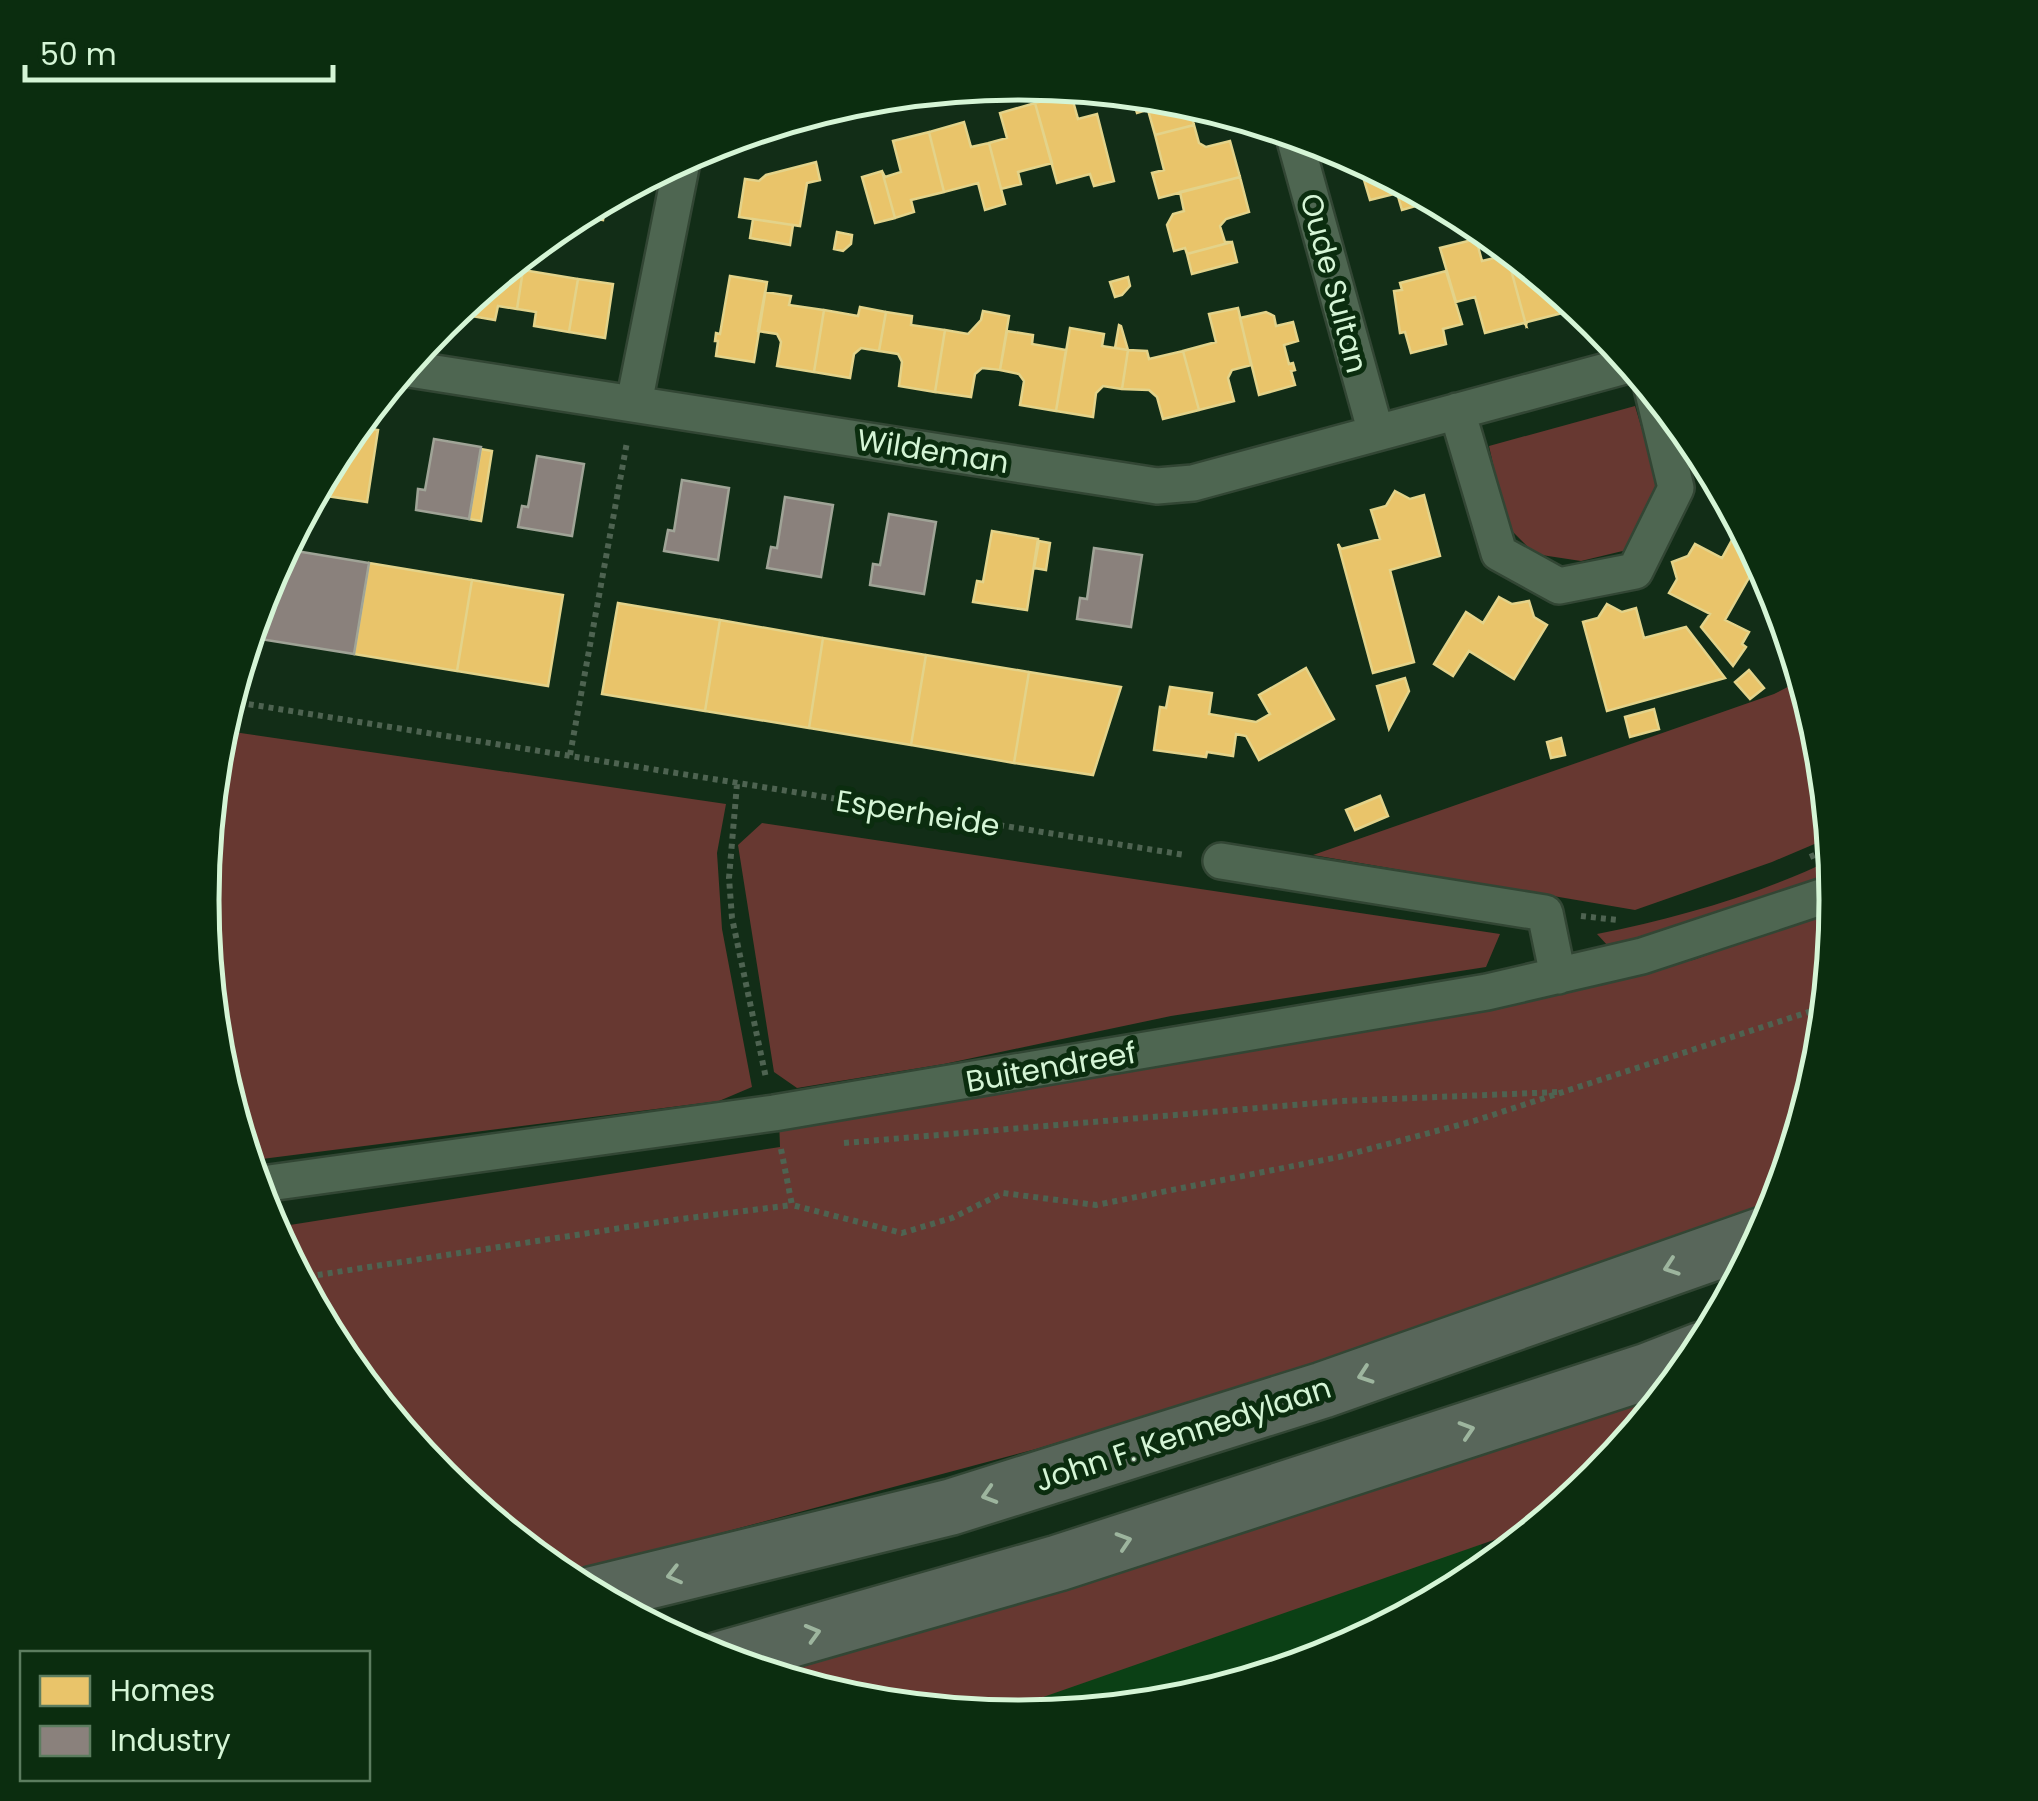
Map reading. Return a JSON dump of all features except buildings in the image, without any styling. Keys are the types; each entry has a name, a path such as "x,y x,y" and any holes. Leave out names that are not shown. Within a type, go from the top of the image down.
{"highway":[{"name":"John F. Kennedylaan","path":"613,1590 951,1507 1323,1390 1743,1242"},
{"path":"745,1652 1058,1563 1673,1361"}],"street":[{"name":"Oude Sultan","path":"1298,150 1376,433"},
{"path":"634,403 679,177"},
{"name":"Wildeman","path":"419,370 1156,486 1193,482 1616,368"},
{"path":"1458,410 1499,554 1558,586 1634,571 1676,488 1660,421"},
{"path":"1221,861 1545,913 1558,976"},
{"name":"Buitendreef","path":"270,1183 774,1113 1487,992 1642,956 1820,897"}],"path":[{"path":"570,756 634,403"},
{"name":"Esperheide","path":"243,704 1221,861"},
{"path":"737,784 729,878 732,918 792,1206"},
{"path":"1799,862 1818,854"},
{"path":"1545,913 1623,920"},
{"path":"312,1276 674,1220 792,1206 890,1232 914,1232 1003,1194 1096,1205 1339,1157 1570,1091 1812,1011"},
{"path":"839,1144 1342,1101 1570,1091"}],"shaded area":[{"path":"1635,406 1657,480 1654,508 1631,549 1581,561 1535,554 1507,526 1489,446"},
{"path":"1790,686 1804,744 1817,843 1635,910 1313,855"},
{"path":"237,732 726,804 717,853 722,929 752,1087 719,1101 261,1159 234,1057 220,953 220,848"},
{"path":"762,823 1500,934 1486,967 1171,1016 944,1064 797,1088 774,1072 738,845"},
{"path":"1819,865 1819,883 1609,947 1597,934 1658,921 1776,884"},
{"path":"1819,915 1813,1005 1804,1057 1777,1158 1758,1208 1533,1293 1264,1380 1036,1449 581,1570 491,1502 417,1428 353,1345 287,1225 780,1147 779,1119 1693,960"},
{"path":"1649,1394 1585,1467 1506,1536 1034,1700 915,1694 863,1686 773,1662 1012,1598 1334,1502"},
{"path":"1485,1522 1480,1554 1419,1594 1325,1640 1226,1674 1175,1686 1071,1699 967,1699 901,1692"}]}
